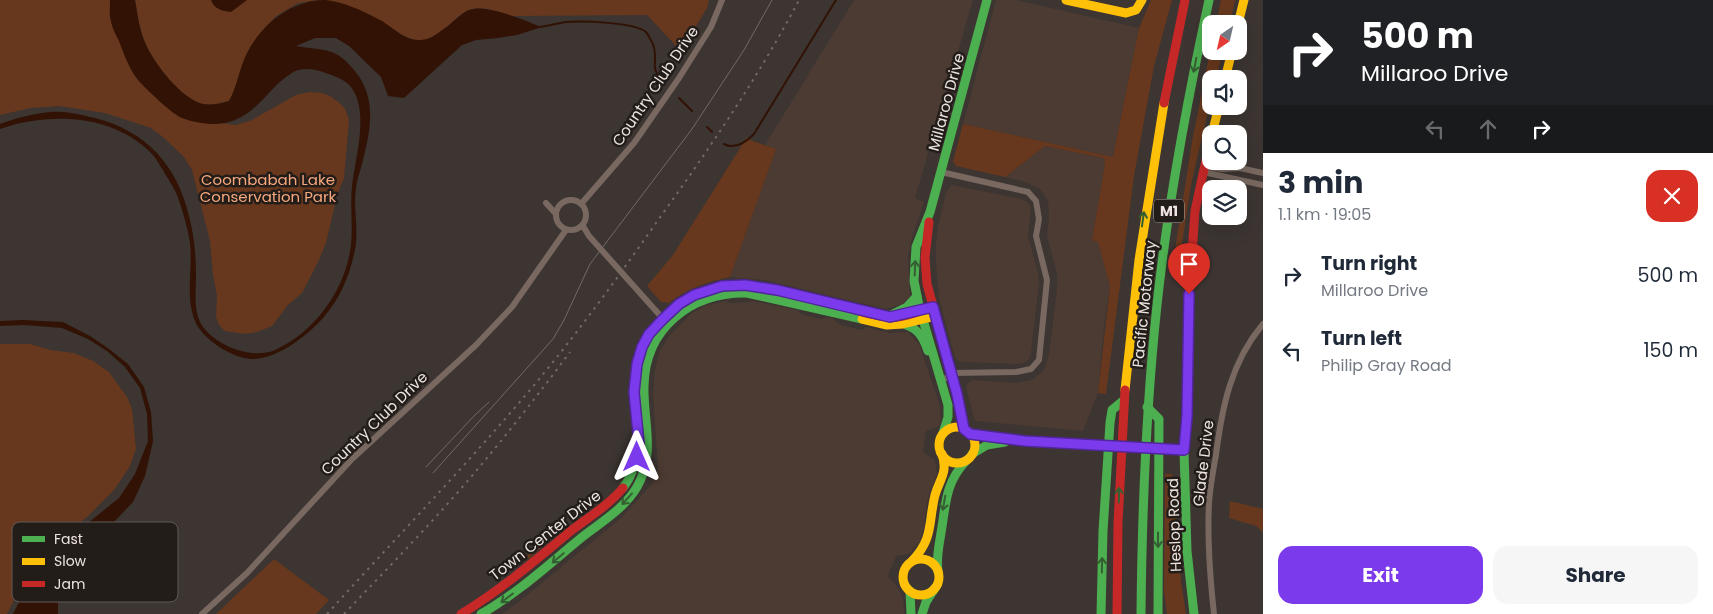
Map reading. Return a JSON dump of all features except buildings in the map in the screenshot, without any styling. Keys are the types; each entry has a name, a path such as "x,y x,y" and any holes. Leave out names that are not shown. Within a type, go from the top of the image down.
{"main road":[{"name":"Millaroo Drive","path":"943,434 948,417 948,405 917,296 914,281 916,247 930,212 987,0"},
{"path":"1066,0 1126,13 1136,10 1142,0"},
{"name":"Pacific Motorway","path":"1116,614 1119,472 1132,310 1143,219 1154,151 1184,0"},
{"name":"Pacific Motorway","path":"1141,614 1143,474 1156,315 1167,223 1181,139 1209,0"},
{"path":"1240,15 1244,0"},
{"name":"Heslop Road","path":"1194,614 1187,551 1184,450 1187,416 1191,259 1195,211 1204,170"},
{"name":"Millaroo Drive","path":"930,212 925,258 927,284 967,431"},
{"path":"665,321 679,304 694,295 712,288 729,285 754,285 886,317 922,314 936,316"},
{"path":"665,321 700,300 715,295 739,292 765,295 887,325 903,324 913,326 920,333 933,368 941,378"},
{"path":"886,317 908,307 917,296"},
{"path":"836,305 839,308 853,312 856,317"},
{"path":"903,324 933,307"},
{"name":"Town Center Drive","path":"461,614 487,599 524,572 578,526 610,502 627,482 635,466 639,444 634,392 637,364 642,347 649,334 665,321"},
{"name":"Town Center Drive","path":"480,614 497,605 531,580 621,506 642,479 649,448 644,398 647,363 665,321"},
{"path":"1101,614 1106,471 1110,423 1112,410 1124,400"},
{"path":"1148,407 1159,419 1158,614"},
{"path":"935,588 924,594 910,591 905,584 903,574 906,566 924,547 930,533 934,500 946,471 946,464 939,446 943,434 949,429 956,427 967,431 1025,441"},
{"path":"942,454 950,461 958,462 969,457 974,447 974,440 967,431"},
{"path":"922,614 926,602 939,580 936,551 941,532 946,490 955,472 980,446 997,442 1025,441 1184,450"},
{"path":"912,561 928,560 934,564 938,572"},
{"path":"524,572 531,580"},
{"path":"910,591 911,614"}],"street":[{"name":"Country Club Drive","path":"581,204 634,143 679,78 711,27 722,0"},
{"path":"1208,170 1263,185"},
{"path":"1247,170 1263,173"},
{"path":"941,172 1028,192 1036,201 1039,219 1036,236 1047,280 1039,360 1031,369 1016,372 952,374 941,378"},
{"path":"556,214 564,202 570,200 581,204 585,209 586,217 583,226 576,230"},
{"name":"Country Club Drive","path":"556,244 558,224 556,214 546,203 559,207"},
{"path":"558,224 566,230 576,230 589,236"},
{"path":"583,226 589,236 665,321"},
{"name":"Country Club Drive","path":"202,614 247,573 334,476 476,345 512,307 566,230"},
{"name":"Glade Drive","path":"1214,614 1209,548 1209,503 1221,418 1228,386 1235,369 1243,352 1263,324"}],"shaded area":[{"path":"110,0 135,0 141,31 155,61 170,80 187,96 199,103 208,104 229,101 246,55 259,34 268,25 288,10 312,1 325,0 352,7 383,22 403,36 415,40 425,40 432,37 464,13 476,8 506,14 542,27 517,35 476,40 462,45 404,98 388,96 381,77 349,46 336,38 315,38 296,46 324,50 339,56 354,70 366,91 369,102 370,125 356,188 355,250 340,293 333,305 314,327 303,337 281,351 267,357 251,359 235,355 218,346 204,334 195,321 190,302 191,253 186,225 176,192 151,153 135,140 118,130 80,120 39,120 0,129 0,124 39,113 68,113 95,118 113,124 144,141 167,166 184,198 195,253 196,306 198,317 203,326 210,335 231,347 242,351 265,353 290,342 303,332 326,307 343,277 351,245 352,186 360,135 360,109 357,97 351,87 342,80 319,71 303,69 284,78 251,111 235,120 208,124 182,118 172,112 153,95 132,71 112,26"},
{"path":"211,0 247,0 231,12 214,6"},
{"path":"854,0 973,0 915,198 924,202 908,256 910,297 902,304 886,309 764,280 730,277 776,149 765,145"},
{"path":"996,0 1016,0 1139,28 1113,157 963,124"},
{"path":"1045,146 1104,158 1106,164 1092,240 1098,241 1110,286 1104,326 1098,393 1083,431 975,421 966,388 967,384 973,380 1017,383 1032,380 1044,370 1049,355 1057,289 1057,273 1047,237 1048,201 1040,189 1025,182 1005,177"},
{"path":"951,185 1022,199 1031,208 1028,237 1038,272 1039,283 1031,353 1029,359 1024,363 962,362 955,358 939,298 936,263 938,226 946,193"},
{"path":"726,301 730,303 753,301 797,310 801,314 821,319 832,318 841,325 862,330 867,327 889,333 908,332 919,344 939,403 941,419 938,427 926,431 923,452 935,460 937,474 927,501 924,527 920,541 909,554 896,556 888,576 903,597 904,614 502,614 621,518 652,484 658,468 653,393 655,369 660,351 669,336 692,313 704,306"},
{"path":"0,321 63,322 90,336 128,364 144,387 151,412 153,441 145,476 133,502 114,522 89,522 119,498 135,474 148,441 147,414 140,388 125,367 107,351 88,339 62,328 24,325 0,326"},
{"path":"19,602 58,602 58,614 13,614"}],"green space":[{"name":"Coombabah Lake Conservation Park","path":"0,0 115,0 132,51 221,123 236,125 252,120 296,95 309,92 330,96 341,104 349,120 344,178 337,195 326,243 302,293 288,305 272,326 245,334 225,331 219,325 216,317 217,296 210,241 192,170 184,157 163,137 151,128 105,113 59,106 31,108 0,115"},
{"path":"135,0 319,0 298,3 276,16 261,32 239,74 235,90 229,101 207,104 199,103 187,96 170,80 155,61 141,31"},
{"path":"325,0 709,0 707,8 681,51 647,15 511,16 479,8 463,13 434,37 420,40 408,38 366,13"},
{"path":"1151,0 1172,0 1154,66 1134,176 1106,394 1098,393 1110,286 1098,242 1092,240 1105,164 1104,158 1045,146 1005,177 956,166 953,161 963,124 1113,157 1139,28"},
{"path":"1221,0 1235,0 1232,15 1218,15"},
{"path":"1208,60 1221,60 1218,70 1206,70"},
{"path":"1202,91 1202,115 1207,115 1205,125 1202,125 1202,137 1191,185 1181,250 1175,250"},
{"path":"747,137 750,140 776,149 730,277 698,286 683,293 669,303 661,302 647,286 673,255"},
{"path":"0,344 30,344 50,350 74,353 93,361 109,372 127,397 132,409 136,449 130,466 114,490 80,522 12,522 13,602 7,614 0,614"},
{"path":"1165,474 1172,474 1181,581 1186,614 1167,614 1164,591"},
{"path":"1230,501 1263,509 1263,532 1256,526 1229,518"},
{"path":"556,525 559,527 557,533 530,558 527,558 514,545 527,556"},
{"path":"274,559 329,600 316,614 216,614"}],"waterway":[{"path":"724,144 736,146 754,134 836,0"},
{"path":"540,27 566,22 584,22 620,24 640,29 646,32 652,42 656,72 665,83"},
{"path":"679,98 692,111"},
{"path":"707,127 712,132"}],"tram line":[{"path":"433,473 553,339 590,264 692,129 744,50 772,0"},
{"path":"426,467 489,402"}],"railway":[{"path":"327,614 500,425 575,334 713,142 767,58 799,0"},
{"path":"344,614 424,530 471,477 570,352"}],"traffic: fast":[{"path":"943,433 948,417 948,405 919,306 914,281 916,247 930,212 987,0"},
{"path":"1141,614 1145,460 1157,305 1179,152 1209,0"},
{"path":"623,488 631,476 637,450 634,382 639,358 645,343 654,329 677,305 697,294 718,288 740,286 786,292 832,303"},
{"path":"481,614 520,588 611,515 632,495 643,475 646,462 647,437 644,399 646,365 662,331 675,317 707,299 727,294 747,293 862,319"},
{"path":"893,314 907,307 917,296"},
{"path":"1189,297 1187,416 1184,450 1187,551 1194,614"},
{"path":"906,325 920,335 928,351"},
{"path":"1101,614 1103,531 1110,423 1112,410 1124,400"},
{"path":"1147,407 1159,419 1158,614"},
{"path":"970,434 1025,441 1184,450"},
{"path":"972,454 987,445 1005,442"},
{"path":"938,571 938,552 950,486 959,469 966,461"},
{"path":"922,614 926,602 935,588"},
{"path":"910,591 911,614"}],"traffic: slow":[{"path":"1066,0 1126,13 1136,10 1142,0"},
{"path":"1240,15 1244,0"},
{"path":"1227,70 1230,60"},
{"path":"1125,390 1139,260 1164,103"},
{"path":"1214,125 1217,115"},
{"path":"862,319 887,325 903,324 936,316"},
{"path":"957,427 969,433 975,445 969,457 957,463 945,457 939,445 945,433 957,427"},
{"path":"912,561 924,545 929,530 935,495 944,471 942,454"},
{"path":"921,559 928,560 934,564 938,570 939,577 938,584 934,590 928,594 921,595 914,594 908,590 904,584 903,577 904,570 908,564 914,560 921,559"}],"traffic: jam":[{"path":"1164,103 1185,0"},
{"path":"1189,297 1195,211 1204,170"},
{"path":"929,222 925,258 927,284 957,394 964,429"},
{"path":"832,303 874,315 890,317 907,315 933,307"},
{"path":"1117,614 1118,523 1125,390"},
{"path":"461,614 518,574 605,505 623,488"}],"route":[{"path":"637,457 639,444 634,392 637,364 642,347 649,334 679,304 694,295 712,288 738,285 764,287 890,317 901,316 933,307 957,394 964,429 970,434 1025,441 1184,450 1187,416 1189,294"}]}
